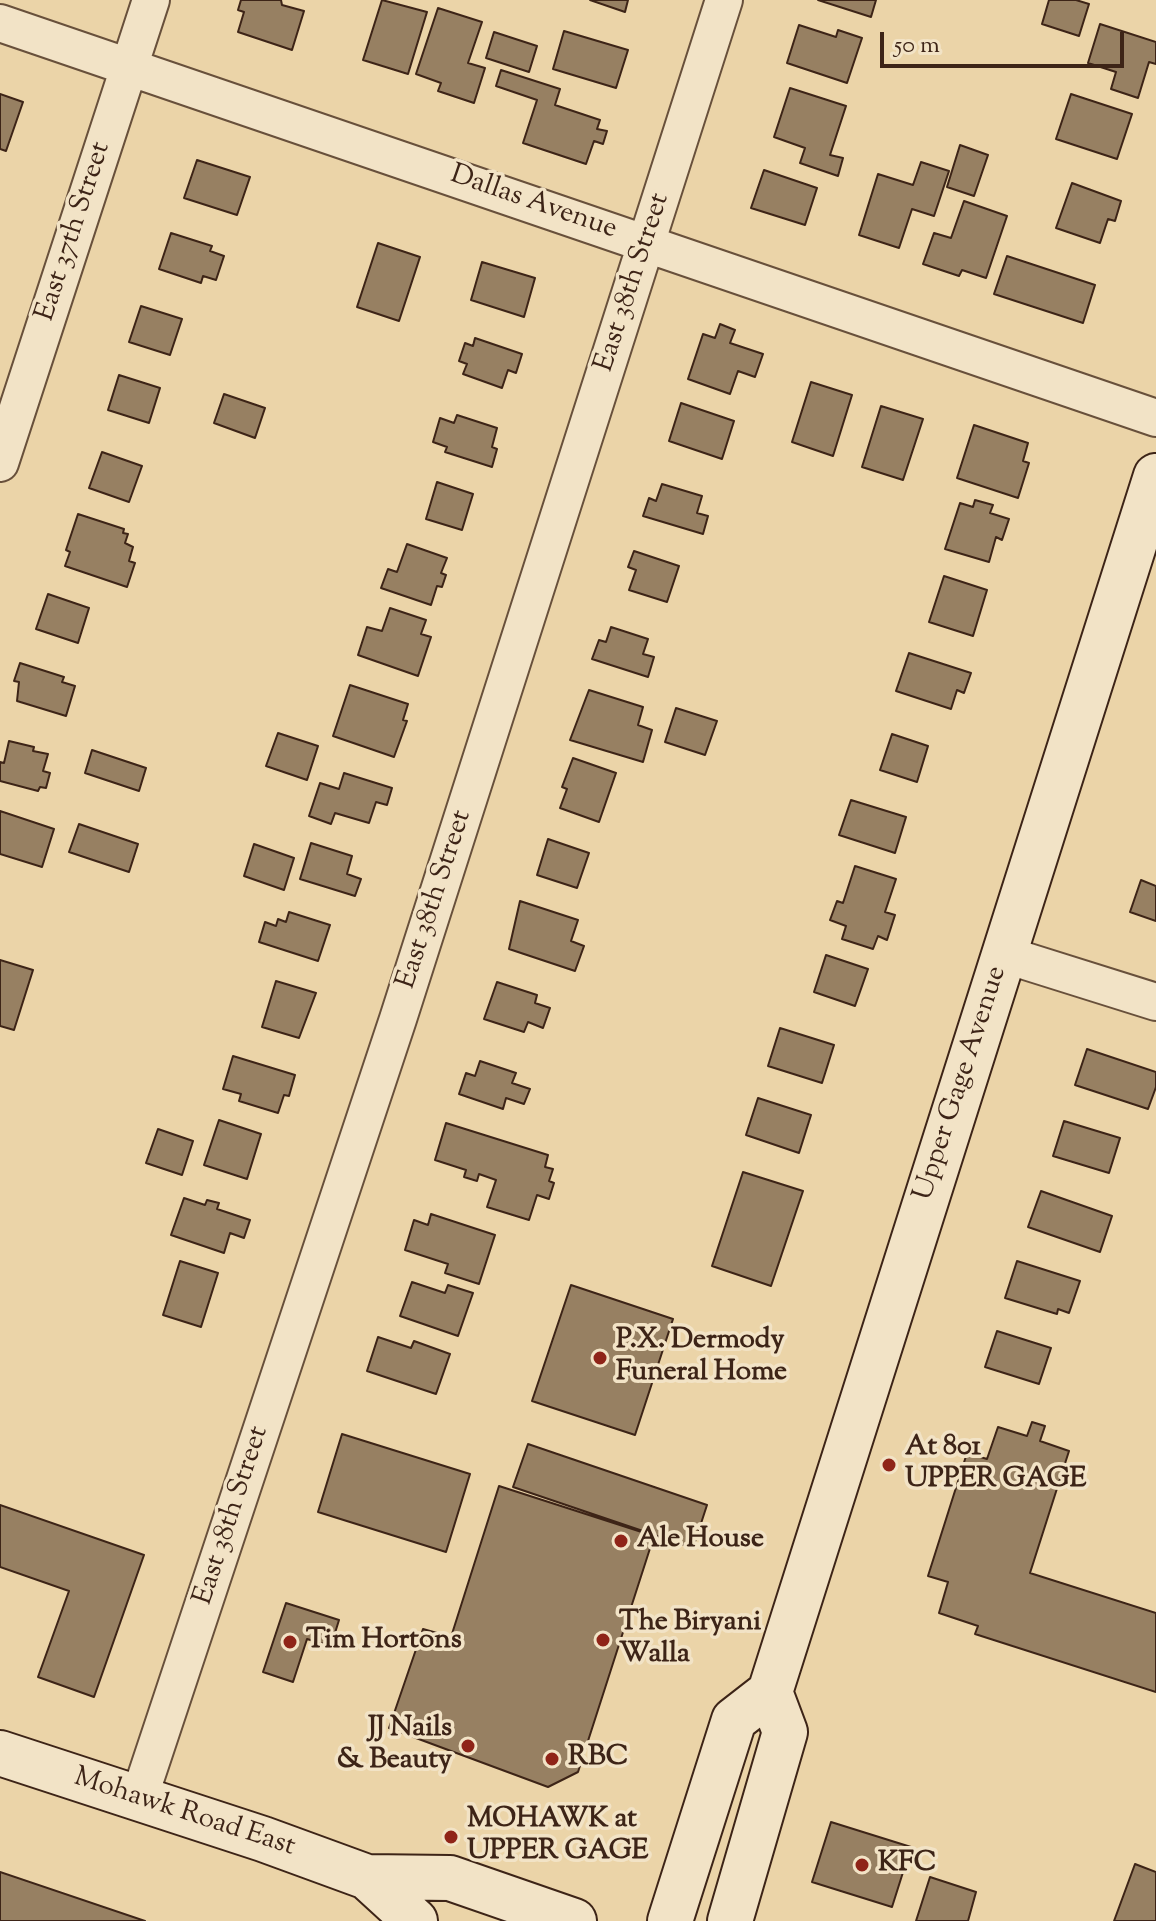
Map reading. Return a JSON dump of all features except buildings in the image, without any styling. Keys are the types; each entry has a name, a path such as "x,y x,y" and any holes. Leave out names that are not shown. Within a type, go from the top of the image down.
{"main road":[{"name":"Upper Gage Avenue","path":"770,1692 1156,476"},
{"path":"670,1921 734,1720 770,1692 785,1732 730,1921"},
{"name":"Mohawk Road East","path":"0,1753 367,1877 450,1878 574,1921"},
{"name":"Mohawk Road East","path":"367,1877 415,1921"}],"street":[{"name":"East 37th Street","path":"0,463 151,0"},
{"name":"East 38th Street","path":"139,1798 403,1003 724,0"},
{"name":"Dallas Avenue","path":"0,23 1156,418"},
{"path":"1003,954 1156,1002"}],"place":[{"name":"P.X. Dermody Funeral Home","path":"600,1358"},
{"name":"At 801 UPPER GAGE","path":"889,1465"},
{"name":"Ale House","path":"621,1541"},
{"name":"The Biryani Walla","path":"603,1640"},
{"name":"Tim Hortons","path":"290,1642"},
{"name":"JJ Nails & Beauty","path":"468,1746"},
{"name":"RBC","path":"552,1759"},
{"name":"MOHAWK at UPPER GAGE","path":"451,1837"},
{"name":"KFC","path":"862,1865"}]}
